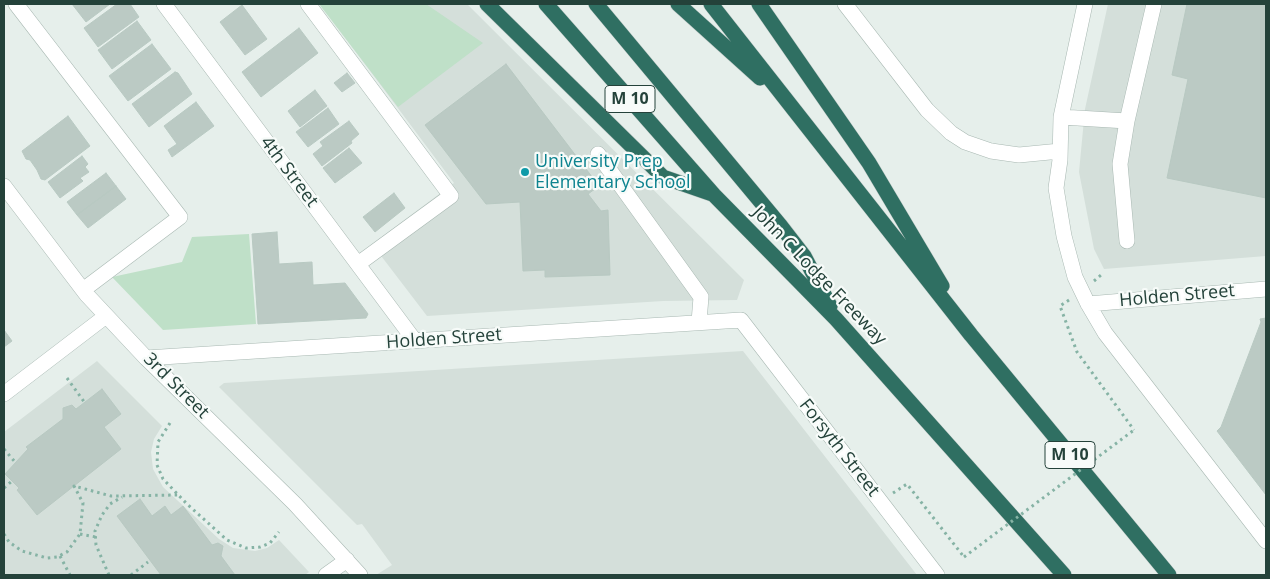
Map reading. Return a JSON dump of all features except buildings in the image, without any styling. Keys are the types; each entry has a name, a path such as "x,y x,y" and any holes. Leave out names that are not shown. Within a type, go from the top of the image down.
{"highway":[{"path":"487,4 663,177 714,195"},
{"name":"John C Lodge Freeway","path":"546,4 714,195 836,319 1064,575"},
{"path":"596,4 804,256 836,319"},
{"path":"678,4 785,101"},
{"name":"M 10","path":"711,4 785,101 971,335 1169,575"},
{"path":"759,4 869,162 971,335"}],"street":[{"path":"16,4 180,217 83,290"},
{"name":"4th Street","path":"164,4 415,341"},
{"path":"308,4 451,196 358,264"},
{"path":"845,4 927,110 951,133 965,142 991,151 1019,155 1060,151"},
{"path":"1084,4 1061,117 1056,188 1060,216 1075,277 1088,304 1132,371 1266,541"},
{"path":"1127,241 1120,164 1127,121 1154,4"},
{"path":"1061,117 1127,121"},
{"path":"598,154 702,297 699,322"},
{"name":"3rd Street","path":"4,186 83,290 106,316 146,358 295,504 360,575"},
{"name":"Holden Street","path":"1088,304 1266,288"},
{"path":"4,394 106,316"},
{"name":"Holden Street","path":"146,358 742,320"},
{"name":"Forsyth Street","path":"742,320 937,575"},
{"path":"326,575 347,560"}],"path":[{"path":"881,502 907,484 964,557 1134,430 1076,352 1060,306"},
{"path":"67,378 85,402"},
{"path":"170,423 158,442 158,465 163,479 178,495 227,540 246,548 260,547 270,542 279,532"},
{"path":"4,449 15,462"},
{"path":"4,488 12,481"},
{"path":"4,534 9,542 22,551 47,558 67,552 80,534 83,504 74,486 101,494 122,497 178,495"},
{"path":"109,575 96,545 95,531 110,504 122,497"},
{"path":"80,534 96,536"},
{"path":"60,555 70,575"},
{"path":"131,575 148,562"}],"shaded area":[{"path":"320,4 467,4 744,280 737,300 663,301 427,316 372,244 454,183"},
{"path":"1108,4 1266,4 1266,256 1104,269 1094,249 1079,172 1085,109"},
{"path":"743,351 917,575 376,575 392,565 362,524 357,525 219,387 224,383"},
{"path":"97,361 162,426 154,439 151,452 153,469 163,487 219,539 233,548 255,551 267,548 279,540 309,572 305,575 4,575 4,432"}],"green space":[{"path":"319,4 426,4 483,43 398,107"},
{"path":"249,234 256,324 163,330 112,277 182,262 192,237"}],"place":[{"name":"University Prep Elementary School","path":"525,172"}]}
